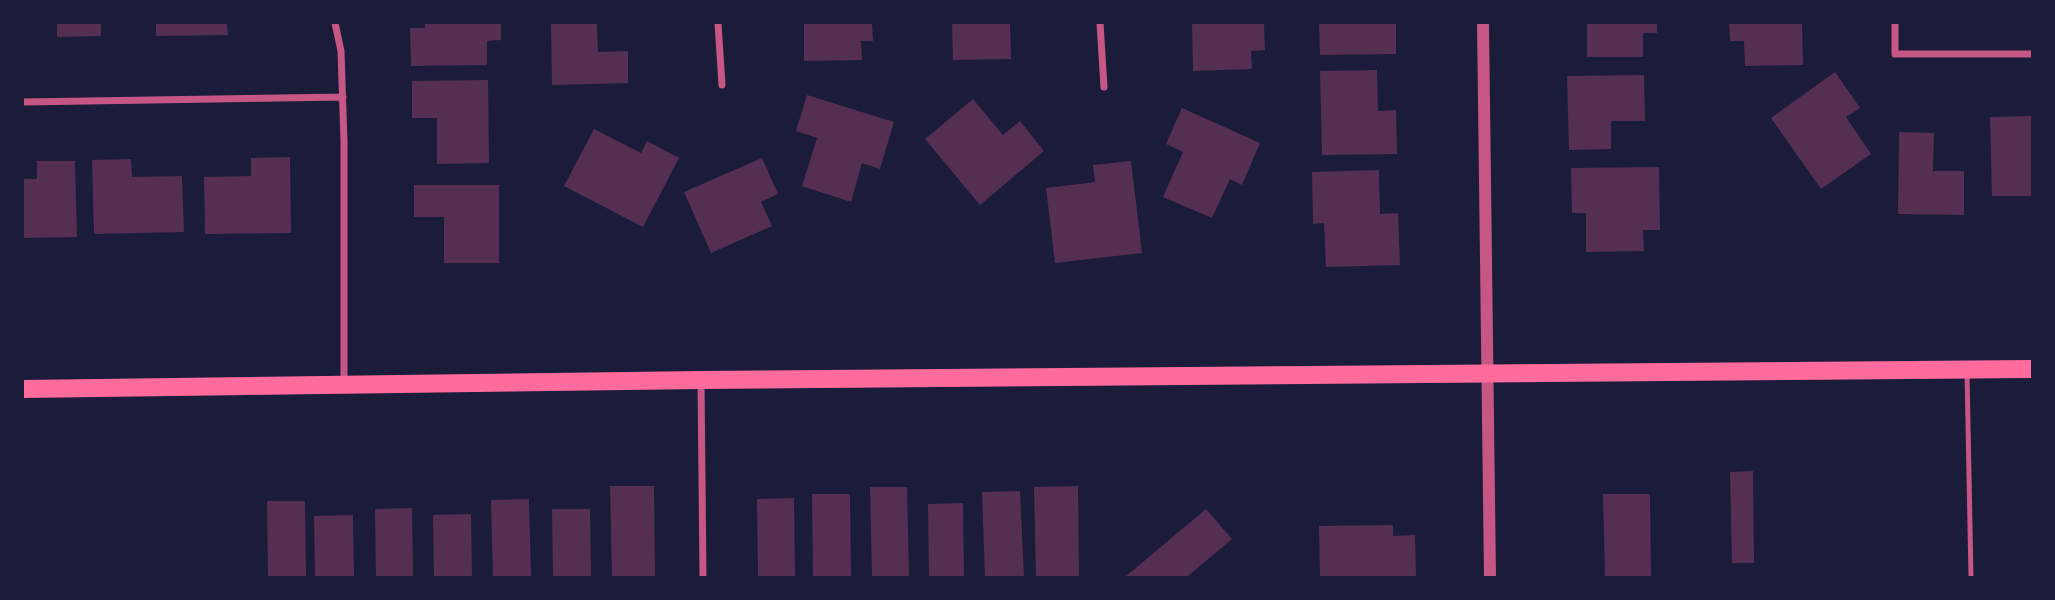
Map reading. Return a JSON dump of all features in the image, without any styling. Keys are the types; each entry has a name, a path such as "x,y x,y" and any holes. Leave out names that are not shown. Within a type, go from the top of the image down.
{"main road":[{"path":"23,389 701,380 2032,369"}],"street":[{"path":"335,23 341,51 343,97 344,385"},
{"path":"718,23 722,85"},
{"path":"1100,23 1104,87"},
{"path":"1483,23 1490,577"},
{"path":"1895,23 1895,54 2032,54"},
{"path":"23,102 343,97"},
{"path":"701,380 703,577"}],"lane":[{"path":"1967,370 1970,577"}],"building":[{"path":"57,23 101,23 101,36 57,37"},
{"path":"156,23 227,23 228,35 156,36"},
{"path":"425,23 501,23 501,40 487,41 487,65 411,66 410,28 425,28"},
{"path":"551,23 597,23 598,52 628,51 628,83 552,85"},
{"path":"804,23 872,23 873,41 861,41 862,60 804,61"},
{"path":"952,23 1010,23 1011,59 953,60"},
{"path":"1192,23 1264,23 1265,50 1251,51 1252,69 1193,71"},
{"path":"1319,23 1396,23 1396,54 1320,55"},
{"path":"1587,23 1657,23 1657,33 1643,33 1643,57 1587,57"},
{"path":"1729,23 1802,23 1803,65 1745,66 1744,41 1730,41"},
{"path":"1377,70 1378,111 1396,110 1397,154 1322,155 1320,71"},
{"path":"1835,72 1860,108 1846,117 1871,154 1821,189 1771,118"},
{"path":"1644,75 1645,121 1611,121 1611,149 1569,150 1567,76"},
{"path":"488,80 489,163 437,164 437,118 412,118 412,81"},
{"path":"807,95 894,122 880,169 862,163 851,202 802,186 817,138 796,131"},
{"path":"973,99 1003,135 1020,121 1044,151 980,205 925,139"},
{"path":"1182,108 1260,143 1242,185 1230,179 1212,218 1163,197 1183,152 1166,144"},
{"path":"2032,116 2032,196 1992,196 1990,117"},
{"path":"594,129 641,153 647,141 679,158 643,227 564,186"},
{"path":"1899,132 1934,133 1933,171 1964,171 1964,215 1898,214"},
{"path":"290,157 291,233 205,234 204,177 251,176 251,158"},
{"path":"762,158 778,194 761,202 772,226 711,253 684,192"},
{"path":"131,159 132,177 182,176 184,232 94,234 92,160"},
{"path":"37,161 75,161 77,237 23,238 23,179 37,179"},
{"path":"1131,161 1142,253 1055,263 1046,188 1095,182 1093,165"},
{"path":"1659,167 1660,230 1643,230 1644,251 1586,252 1586,213 1572,213 1571,168"},
{"path":"1379,170 1380,214 1398,213 1400,265 1326,267 1324,223 1313,224 1312,172"},
{"path":"414,185 499,185 499,263 444,263 444,217 414,217"},
{"path":"1753,471 1754,563 1732,563 1730,472"},
{"path":"610,486 654,486 655,577 612,577"},
{"path":"1078,486 1079,577 1036,577 1034,487"},
{"path":"870,487 907,487 909,577 872,577"},
{"path":"1020,491 1024,577 985,577 982,492"},
{"path":"812,494 850,494 851,577 813,577"},
{"path":"1603,494 1650,494 1651,577 1605,577"},
{"path":"794,498 795,577 758,577 757,499"},
{"path":"529,499 531,577 493,577 491,500"},
{"path":"267,501 305,501 306,577 268,577"},
{"path":"963,503 964,577 929,577 928,504"},
{"path":"412,508 413,577 376,577 375,509"},
{"path":"552,509 590,509 591,577 553,577"},
{"path":"1206,509 1232,539 1187,577 1125,577"},
{"path":"471,514 472,577 434,577 433,515"},
{"path":"353,515 354,577 315,577 314,516"},
{"path":"1393,525 1393,536 1415,535 1416,577 1320,577 1319,526"}]}
